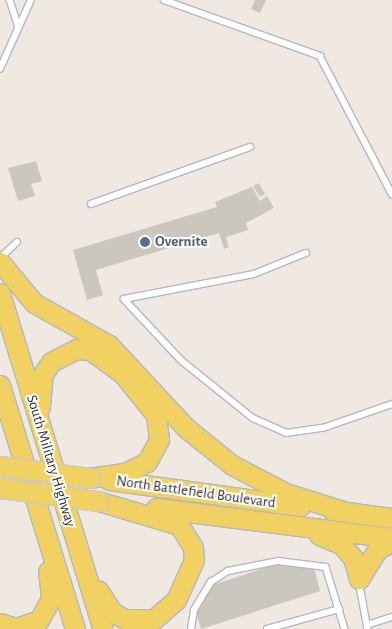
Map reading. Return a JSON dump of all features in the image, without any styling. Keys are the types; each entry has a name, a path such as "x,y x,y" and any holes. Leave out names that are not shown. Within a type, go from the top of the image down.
{"main road":[{"path":"0,262 34,303 109,345 216,454 272,486 343,511"},
{"name":"South Military Highway","path":"0,293 103,629"},
{"path":"49,455 40,410 43,374 51,362 69,351 90,350 104,355 156,415 158,440 154,452 136,469 90,478"},
{"name":"South Military Highway","path":"0,385 75,629"},
{"path":"0,404 20,451"},
{"name":"North Battlefield Boulevard","path":"0,466 392,518"},
{"name":"North Battlefield Boulevard","path":"0,488 392,540"},
{"path":"67,514 107,606 126,619 154,619 176,600 191,573 193,547 188,535 167,519 98,501"},
{"path":"0,623 29,626 47,610 50,586 38,510"},
{"path":"297,527 342,545 353,558 359,578"},
{"path":"359,578 378,549 392,540"}],"lane":[{"path":"10,0 18,28"},
{"path":"0,69 31,0"},
{"path":"164,0 320,56 392,194"},
{"path":"91,204 250,147"},
{"path":"0,258 18,242"},
{"path":"306,253 254,274 124,299 181,360 253,418 286,433 323,428 392,404"},
{"path":"191,629 194,610 210,582 228,571 257,564 308,562 326,567 345,629"},
{"path":"359,578 367,627 392,617"},
{"path":"268,629 339,609"}],"building":[{"path":"255,0 266,0 260,13 251,9"},
{"path":"36,161 42,181 31,184 35,196 18,201 8,168"},
{"path":"259,183 265,194 260,197 253,186"},
{"name":"Overnite","path":"252,187 260,201 267,196 274,208 246,223 248,230 226,237 229,247 224,249 219,233 96,270 103,295 87,300 73,250 217,207 215,202"},
{"path":"279,563 314,567 320,591 201,629 196,613 213,585"}],"place":[{"name":"Overnite","path":"145,242"}]}
